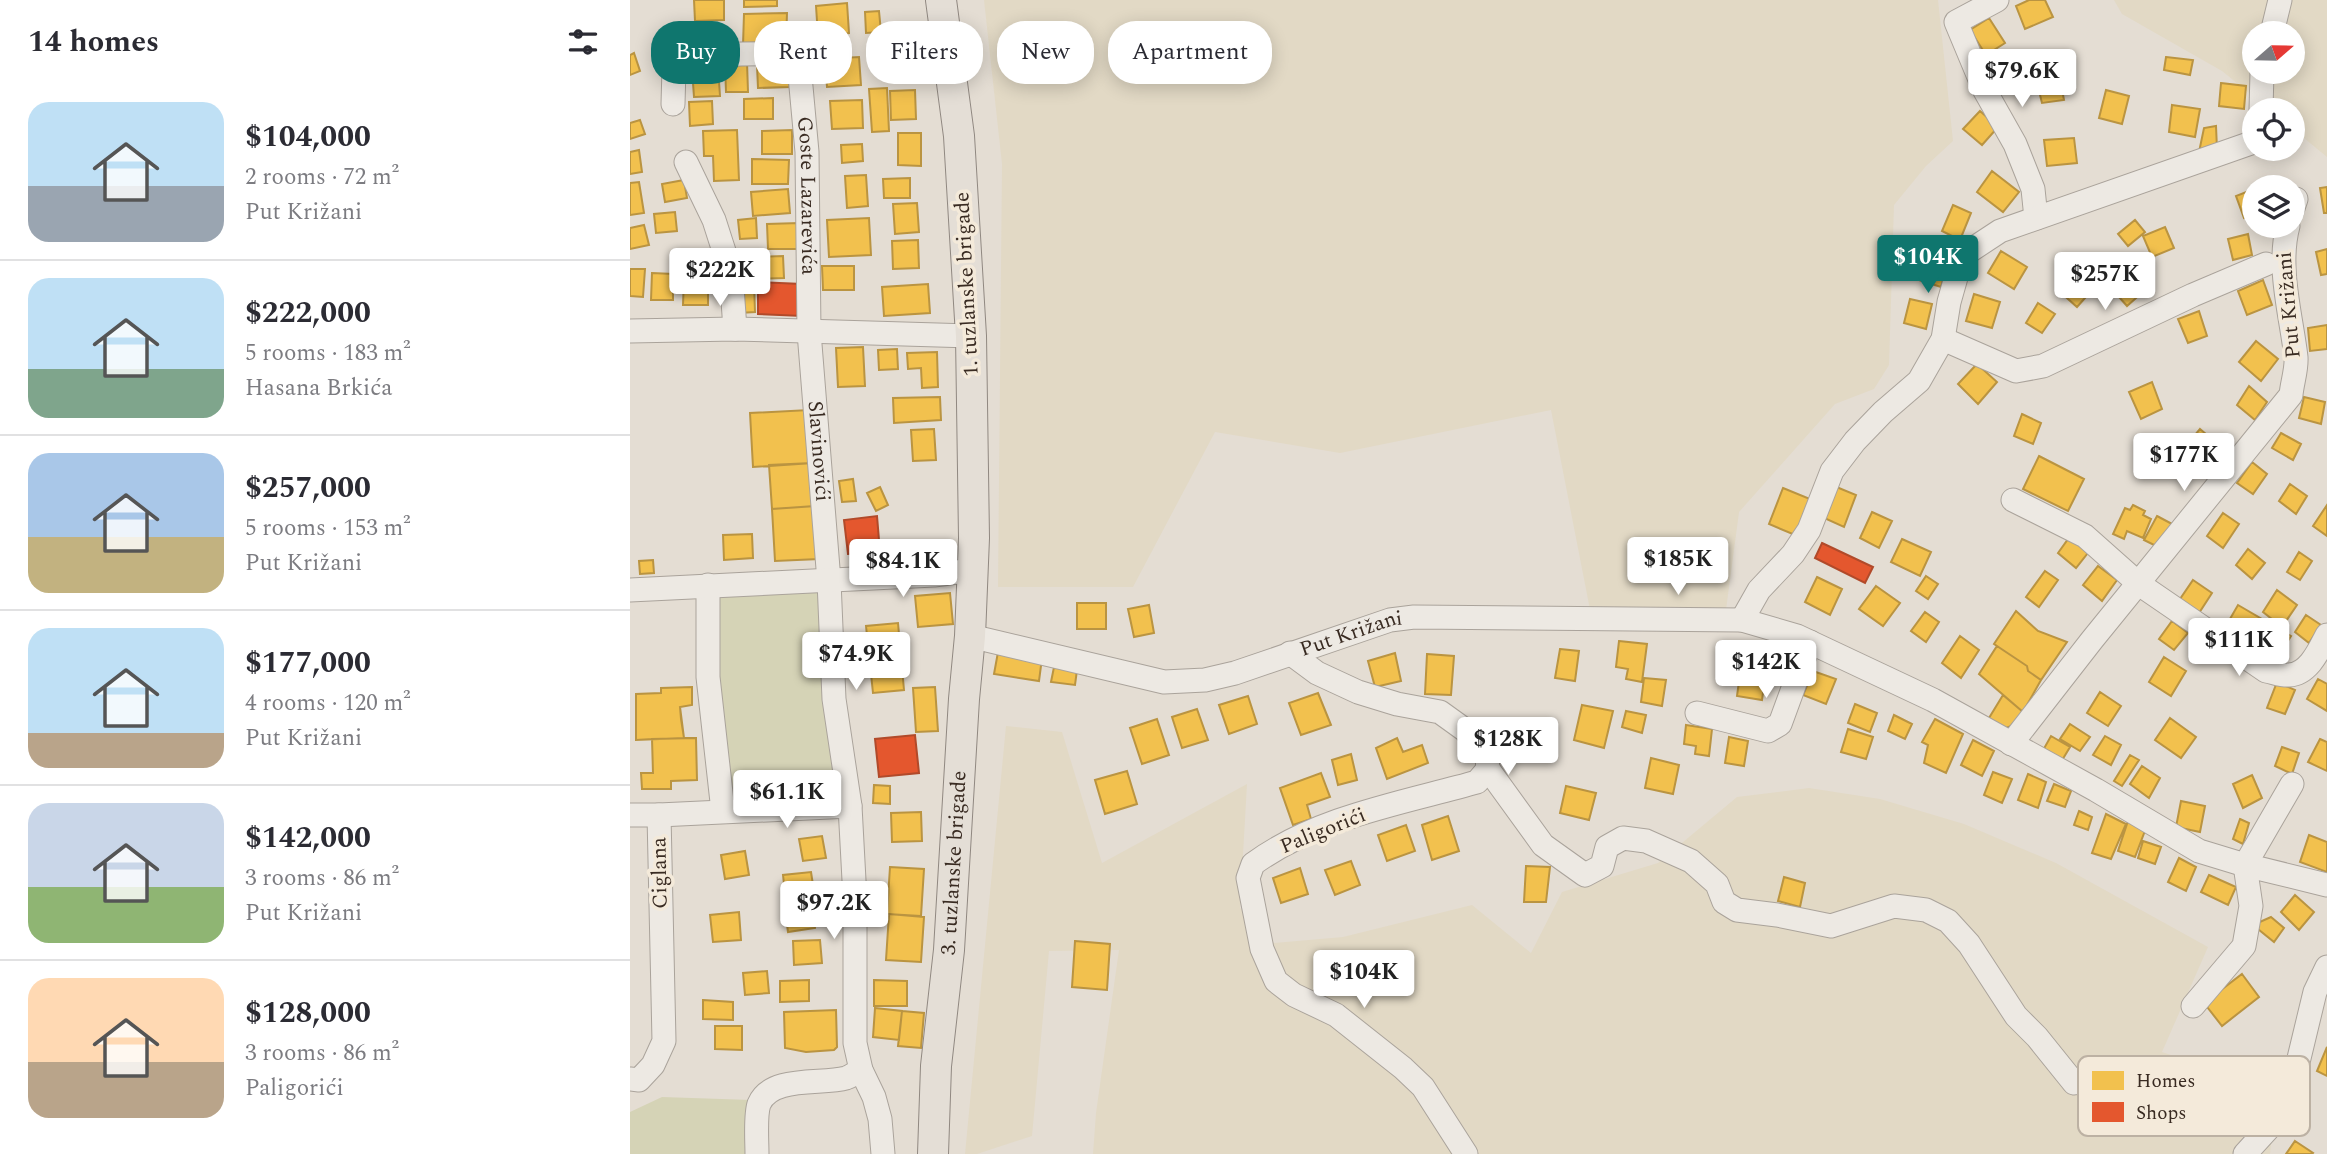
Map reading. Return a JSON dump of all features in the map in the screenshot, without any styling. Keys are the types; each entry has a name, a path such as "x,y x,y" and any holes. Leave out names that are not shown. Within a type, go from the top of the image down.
{"main road":[{"name":"1. tuzlanske brigade","path":"941,0 959,136 971,336 973,570"},
{"name":"3. tuzlanske brigade","path":"933,1154 936,1066 949,950 973,570"}],"street":[{"path":"1997,0 1955,22 1984,89 2015,144 2033,189 2036,218"},
{"path":"2275,21 2280,0"},
{"name":"Goste Lazarevića","path":"673,104 674,68 686,62 731,55 797,54 807,152 809,332"},
{"path":"1742,620 1759,590 1793,554 1809,530 1832,471 1855,441 1883,412 1919,381 1943,340 1949,302 1962,256 2000,231 2242,146"},
{"path":"686,162 714,220 731,273 735,330"},
{"name":"Put Križani","path":"2011,744 2291,395 2296,360 2290,325 2285,238"},
{"name":"Put Križani","path":"1943,340 2016,371 2043,366 2193,295 2266,264"},
{"path":"630,331 735,330 971,336"},
{"name":"Slavinovići","path":"809,332 829,581 834,699 850,806 855,899 855,1042 861,1070 874,1097 880,1119 883,1154"},
{"path":"2014,500 2085,536 2138,584 2266,671 2289,675 2301,671 2314,660 2327,635"},
{"path":"630,590 934,575 973,570"},
{"path":"708,585 708,677 723,811"},
{"name":"Put Križani","path":"970,636 1164,682 1205,680 1235,673 1390,620 1414,617 1742,620 1810,642 1933,700 2096,790 2199,851 2327,886"},
{"path":"1697,713 1768,731 1780,724 1810,642"},
{"path":"1290,653 1317,673 1358,692 1397,704 1440,712 1465,730 1487,758 1488,769 1544,845 1585,875 1602,866 1607,846 1623,838 1646,841 1691,861 1717,884 1724,902 1737,910 1831,926 1894,906 1926,910 1948,921 1969,943 2016,1016 2037,1037 2074,1083"},
{"name":"Paligorići","path":"1466,1154 1423,1087 1403,1068 1336,1015 1294,995 1276,981 1262,949 1248,877 1253,864 1303,835 1344,819 1477,782 1488,769"},
{"path":"2193,1006 2244,946 2251,906 2245,865 2292,784"},
{"name":"Ciglana","path":"630,1079 639,1080 653,1065 664,1041 659,814 850,806"},
{"path":"630,815 659,814"},
{"path":"2300,1056 2315,992 2327,967"},
{"path":"757,1154 759,1105 765,1095 789,1084 848,1077 861,1070"},
{"path":"2245,1154 2261,1136"}],"shaded area":[{"path":"984,0 1938,0 1953,141 1926,166 1894,205 1889,365 1874,389 1835,404 1739,512 1725,617 1593,625 1551,410 1340,453 1215,432 1133,587 998,587 1002,164"},
{"path":"2114,0 2327,0 2327,157 2305,139 2305,98 2255,98 2222,71 2122,14"},
{"path":"829,581 850,806 723,811 708,585"},
{"path":"1006,726 1062,732 1102,863 1247,784 1240,908 1274,943 1343,937 1472,905 1531,953 1562,892 1658,863 1737,797 1809,788 1880,799 1964,824 2056,863 2208,947 2162,1052 2174,1056 2078,1056 2078,1136 2272,1136 2270,1154 1093,1154 1096,1113 1119,950 1049,951 1032,1136 977,1154 965,1154"},
{"path":"662,1097 751,1100 747,1154 630,1154 630,1112"}],"building: Homes":[{"path":"694,0 724,0 724,20 695,21"},
{"path":"744,0 777,0 777,6 744,7"},
{"path":"2029,0 2045,0 2053,17 2025,29 2016,6"},
{"path":"847,3 848,21 817,21 816,6"},
{"path":"879,11 880,21 866,21 866,33 865,12"},
{"path":"787,13 787,21 754,21 754,44 743,45 744,14"},
{"path":"1989,18 2005,43 1986,55 1970,30"},
{"path":"634,53 640,71 630,75 630,55"},
{"path":"852,57 859,57 861,85 827,87 827,84 852,84"},
{"path":"2166,57 2193,60 2190,75 2164,70"},
{"path":"740,62 747,62 748,92 726,92 726,84 740,84"},
{"path":"2060,79 2064,100 2042,103 2037,83"},
{"path":"2221,83 2246,86 2242,109 2219,106"},
{"path":"693,84 719,84 720,96 694,97"},
{"path":"758,84 790,84 790,87 758,88"},
{"path":"887,88 889,131 872,132 869,89"},
{"path":"915,90 916,119 891,120 890,91"},
{"path":"2106,90 2129,96 2122,124 2099,118"},
{"path":"773,98 773,119 744,119 744,99"},
{"path":"862,100 863,128 832,129 830,101"},
{"path":"712,101 713,124 690,126 689,102"},
{"path":"2172,105 2200,109 2195,137 2169,132"},
{"path":"1980,111 1998,127 1982,145 1963,129"},
{"path":"640,120 645,134 630,139 630,123"},
{"path":"2216,126 2217,149 2199,152 2204,128"},
{"path":"737,130 739,180 714,181 713,156 704,156 703,131"},
{"path":"792,130 792,154 762,154 762,131"},
{"path":"898,133 921,133 921,166 898,165"},
{"path":"2074,138 2077,163 2047,166 2044,140"},
{"path":"862,144 863,161 842,163 841,145"},
{"path":"639,150 642,172 630,174 630,152"},
{"path":"752,159 789,160 788,184 752,184"},
{"path":"1992,171 2019,192 2003,212 1977,192"},
{"path":"866,175 868,206 847,208 845,176"},
{"path":"910,178 910,198 884,198 883,179"},
{"path":"684,180 687,198 665,202 662,184"},
{"path":"639,182 644,213 630,215 630,183"},
{"path":"2327,187 2327,213 2324,213 2320,188"},
{"path":"788,189 790,213 753,216 751,192"},
{"path":"2242,194 2242,212 2236,196"},
{"path":"917,203 919,232 895,234 893,204"},
{"path":"1953,205 1971,213 1960,240 1942,231"},
{"path":"675,212 677,231 656,233 654,214"},
{"path":"756,218 757,238 740,239 738,220"},
{"path":"869,218 871,255 829,257 827,220"},
{"path":"2135,220 2145,232 2128,246 2118,234"},
{"path":"799,223 798,249 768,249 767,224"},
{"path":"644,225 649,245 630,249 630,228"},
{"path":"2165,227 2174,248 2152,257 2143,236"},
{"path":"2242,236 2242,238 2249,238 2252,255 2233,260 2228,239"},
{"path":"918,240 919,268 893,269 892,241"},
{"path":"2327,249 2327,274 2321,275 2316,252"},
{"path":"2001,251 2027,267 2014,289 1988,273"},
{"path":"1924,255 1948,264 1941,287 1916,279"},
{"path":"783,256 784,278 753,279 752,257"},
{"path":"2130,257 2153,283 2127,306 2104,280"},
{"path":"822,266 854,266 854,290 823,290"},
{"path":"630,269 645,269 643,297 630,296"},
{"path":"2073,270 2093,289 2077,307 2058,290"},
{"path":"652,273 673,274 673,300 651,300"},
{"path":"684,277 708,278 708,305 683,305"},
{"path":"2263,280 2272,305 2247,315 2238,291"},
{"path":"754,283 755,312 739,313 738,284"},
{"path":"928,284 930,313 884,316 882,287"},
{"path":"1974,294 2000,302 1992,328 1966,321"},
{"path":"1910,299 1932,304 1926,329 1904,323"},
{"path":"2038,303 2055,314 2042,333 2026,323"},
{"path":"2199,311 2207,336 2188,343 2178,319"},
{"path":"2327,325 2327,349 2310,351 2308,328"},
{"path":"2256,341 2278,359 2261,381 2239,362"},
{"path":"863,347 865,386 838,387 836,348"},
{"path":"897,349 898,369 879,370 878,350"},
{"path":"937,352 938,387 922,388 921,368 908,369 907,353"},
{"path":"1977,364 1997,382 1978,404 1958,384"},
{"path":"2152,382 2162,409 2141,419 2129,392"},
{"path":"2249,386 2267,402 2255,420 2237,405"},
{"path":"940,397 941,420 894,423 893,398"},
{"path":"2304,397 2325,402 2321,424 2299,418"},
{"path":"809,410 812,463 753,467 750,413"},
{"path":"2022,414 2041,423 2033,444 2014,436"},
{"path":"934,429 936,460 913,461 911,430"},
{"path":"2200,429 2227,452 2211,474 2184,448"},
{"path":"2281,433 2301,444 2293,460 2272,448"},
{"path":"2039,456 2084,479 2068,511 2023,489"},
{"path":"2252,462 2267,474 2253,494 2237,483"},
{"path":"812,463 815,506 772,509 769,465"},
{"path":"853,479 856,501 842,502 839,481"},
{"path":"2290,484 2307,496 2296,514 2279,501"},
{"path":"1834,486 1856,495 1844,527 1822,517"},
{"path":"880,487 888,505 876,511 867,493"},
{"path":"1783,488 1810,499 1795,535 1769,524"},
{"path":"2133,505 2145,511 2143,515 2151,519 2143,538 2127,531 2124,539 2113,534 2125,508 2130,510"},
{"path":"2327,505 2327,536 2313,526"},
{"path":"815,506 819,559 775,561 772,509"},
{"path":"1872,512 1892,521 1879,548 1860,538"},
{"path":"2223,513 2239,524 2223,548 2207,536"},
{"path":"2157,516 2174,525 2162,549 2144,540"},
{"path":"752,534 753,558 724,560 723,535"},
{"path":"2071,535 2091,549 2076,568 2058,553"},
{"path":"1902,539 1931,552 1920,576 1891,562"},
{"path":"2248,549 2265,563 2252,579 2236,565"},
{"path":"2299,552 2312,561 2300,580 2287,572"},
{"path":"653,560 654,573 640,574 639,561"},
{"path":"2098,566 2117,580 2102,601 2083,585"},
{"path":"2045,571 2058,580 2039,607 2026,597"},
{"path":"1926,576 1938,584 1928,599 1916,591"},
{"path":"1817,577 1842,589 1830,615 1805,602"},
{"path":"2193,580 2212,593 2199,613 2180,599"},
{"path":"1876,586 1900,603 1883,626 1859,609"},
{"path":"2277,590 2297,605 2282,627 2263,612"},
{"path":"950,593 953,624 918,627 915,596"},
{"path":"1077,603 1106,603 1106,629 1077,629"},
{"path":"1149,605 1154,633 1134,637 1128,609"},
{"path":"2238,605 2291,636 2274,663 2246,647 2254,633 2230,619"},
{"path":"2016,611 2038,631 2067,642 2041,680 2028,671 2027,666 1994,644"},
{"path":"1925,612 1939,622 1926,642 1911,631"},
{"path":"2306,615 2321,625 2309,643 2295,632"},
{"path":"2172,621 2188,633 2174,650 2159,639"},
{"path":"898,623 904,690 873,693 866,626"},
{"path":"1960,636 1979,650 1961,678 1942,663"},
{"path":"1619,641 1647,644 1642,682 1626,679 1628,669 1616,667"},
{"path":"1997,646 2027,666 2028,671 2041,680 2023,712 1979,674"},
{"path":"1560,649 1579,651 1575,681 1555,678"},
{"path":"998,652 1042,658 1039,681 994,674"},
{"path":"1395,653 1401,681 1375,687 1368,661"},
{"path":"1427,654 1454,656 1451,695 1425,694"},
{"path":"2164,657 2186,671 2171,696 2149,682"},
{"path":"1054,667 1077,670 1075,685 1051,682"},
{"path":"1741,667 1766,671 1762,700 1737,696"},
{"path":"1813,671 1836,679 1826,704 1803,695"},
{"path":"1644,678 1666,680 1662,706 1641,702"},
{"path":"2318,679 2327,684 2327,711 2307,699"},
{"path":"2277,682 2295,690 2285,714 2267,708"},
{"path":"692,687 692,705 680,707 684,738 696,738 697,780 671,781 671,789 642,789 641,773 653,773 652,739 636,740 636,694 661,693 661,688"},
{"path":"692,687 692,705 680,707 684,738 636,740 636,694 661,693 661,688"},
{"path":"935,687 938,731 916,732 913,688"},
{"path":"2100,692 2121,706 2108,726 2087,713"},
{"path":"1318,693 1331,725 1301,735 1289,703"},
{"path":"2003,695 2023,712 2011,726 2004,729 1989,718"},
{"path":"1248,696 1257,724 1229,734 1219,705"},
{"path":"1855,704 1877,713 1870,732 1848,723"},
{"path":"1582,705 1613,711 1604,748 1574,740"},
{"path":"1197,709 1208,740 1182,748 1172,717"},
{"path":"1626,711 1646,715 1642,733 1622,727"},
{"path":"1894,715 1912,724 1905,739 1888,731"},
{"path":"2170,718 2196,737 2181,758 2155,740"},
{"path":"1157,719 1169,755 1142,764 1130,728"},
{"path":"1935,719 1963,734 1946,773 1924,763 1928,745 1922,742"},
{"path":"2070,724 2090,737 2080,751 2060,739"},
{"path":"1686,725 1712,729 1709,756 1695,754 1696,746 1684,744"},
{"path":"1848,729 1873,737 1866,759 1841,752"},
{"path":"2051,736 2070,747 2061,762 2042,752"},
{"path":"2105,736 2121,745 2111,765 2093,755"},
{"path":"1729,737 1748,741 1744,766 1725,763"},
{"path":"696,738 697,780 671,781 671,789 642,789 641,773 653,773 652,739"},
{"path":"1397,738 1403,752 1422,745 1428,763 1387,779 1376,748"},
{"path":"2320,739 2327,742 2327,771 2308,762"},
{"path":"1973,740 1994,751 1982,776 1961,765"},
{"path":"2282,747 2299,753 2292,774 2275,766"},
{"path":"1351,754 1357,780 1338,785 1332,760"},
{"path":"2130,755 2139,760 2122,786 2114,781"},
{"path":"1651,758 1679,765 1673,794 1645,788"},
{"path":"2142,766 2160,778 2149,798 2130,784"},
{"path":"1127,771 1137,804 1105,814 1095,780"},
{"path":"1993,772 2012,779 2002,803 1984,795"},
{"path":"1321,773 1330,797 1307,805 1311,819 1293,825 1280,788"},
{"path":"2028,774 2046,782 2038,808 2018,800"},
{"path":"2252,775 2262,798 2243,808 2233,784"},
{"path":"2054,784 2071,791 2065,807 2047,801"},
{"path":"874,785 890,786 890,804 873,803"},
{"path":"1566,786 1596,793 1589,820 1560,813"},
{"path":"2181,801 2205,806 2200,832 2176,827"},
{"path":"2079,811 2092,817 2088,830 2074,825"},
{"path":"921,812 922,841 892,842 891,813"},
{"path":"2106,814 2126,824 2111,859 2092,853"},
{"path":"1448,816 1459,851 1432,860 1422,825"},
{"path":"2240,819 2249,823 2243,844 2233,839"},
{"path":"2128,821 2146,828 2135,857 2118,851"},
{"path":"1406,825 1415,851 1387,861 1378,835"},
{"path":"2309,835 2327,842 2327,872 2300,862"},
{"path":"822,836 826,858 803,861 799,839"},
{"path":"2143,841 2161,847 2155,864 2138,858"},
{"path":"745,851 749,875 725,879 721,855"},
{"path":"2179,858 2196,867 2186,891 2168,882"},
{"path":"1351,861 1360,885 1335,895 1325,870"},
{"path":"1526,866 1550,867 1546,902 1524,902"},
{"path":"890,867 924,869 921,916 887,914"},
{"path":"1300,868 1308,894 1281,903 1273,878"},
{"path":"811,872 815,898 786,902 783,875"},
{"path":"2209,875 2236,887 2228,905 2201,892"},
{"path":"1784,877 1805,883 1800,907 1778,901"},
{"path":"2295,895 2314,912 2299,930 2281,912"},
{"path":"813,907 815,928 788,932 785,910"},
{"path":"739,912 741,940 713,942 710,915"},
{"path":"889,914 924,917 921,962 886,960"},
{"path":"2271,917 2284,928 2274,942 2253,925"},
{"path":"820,940 822,963 794,965 793,941"},
{"path":"1075,941 1110,944 1107,990 1072,987"},
{"path":"767,971 769,993 745,995 743,973"},
{"path":"2242,974 2259,997 2222,1026 2204,1003"},
{"path":"809,980 809,1001 780,1002 780,981"},
{"path":"874,980 907,981 907,1006 874,1006"},
{"path":"703,1000 733,1002 733,1020 703,1019"},
{"path":"875,1008 902,1011 899,1040 873,1037"},
{"path":"836,1010 837,1047 834,1050 806,1052 785,1048 784,1012"},
{"path":"902,1011 924,1013 921,1048 898,1046"},
{"path":"715,1026 742,1026 742,1050 715,1049"},
{"path":"2327,1047 2327,1076 2317,1071"},
{"path":"2295,1141 2313,1153 2286,1154"}],"building: Shops":[{"path":"758,282 802,284 802,316 758,314"},
{"path":"877,516 880,552 848,554 844,520"},
{"path":"1822,543 1873,567 1865,583 1815,558"},
{"path":"915,735 919,773 879,777 875,739"}]}
